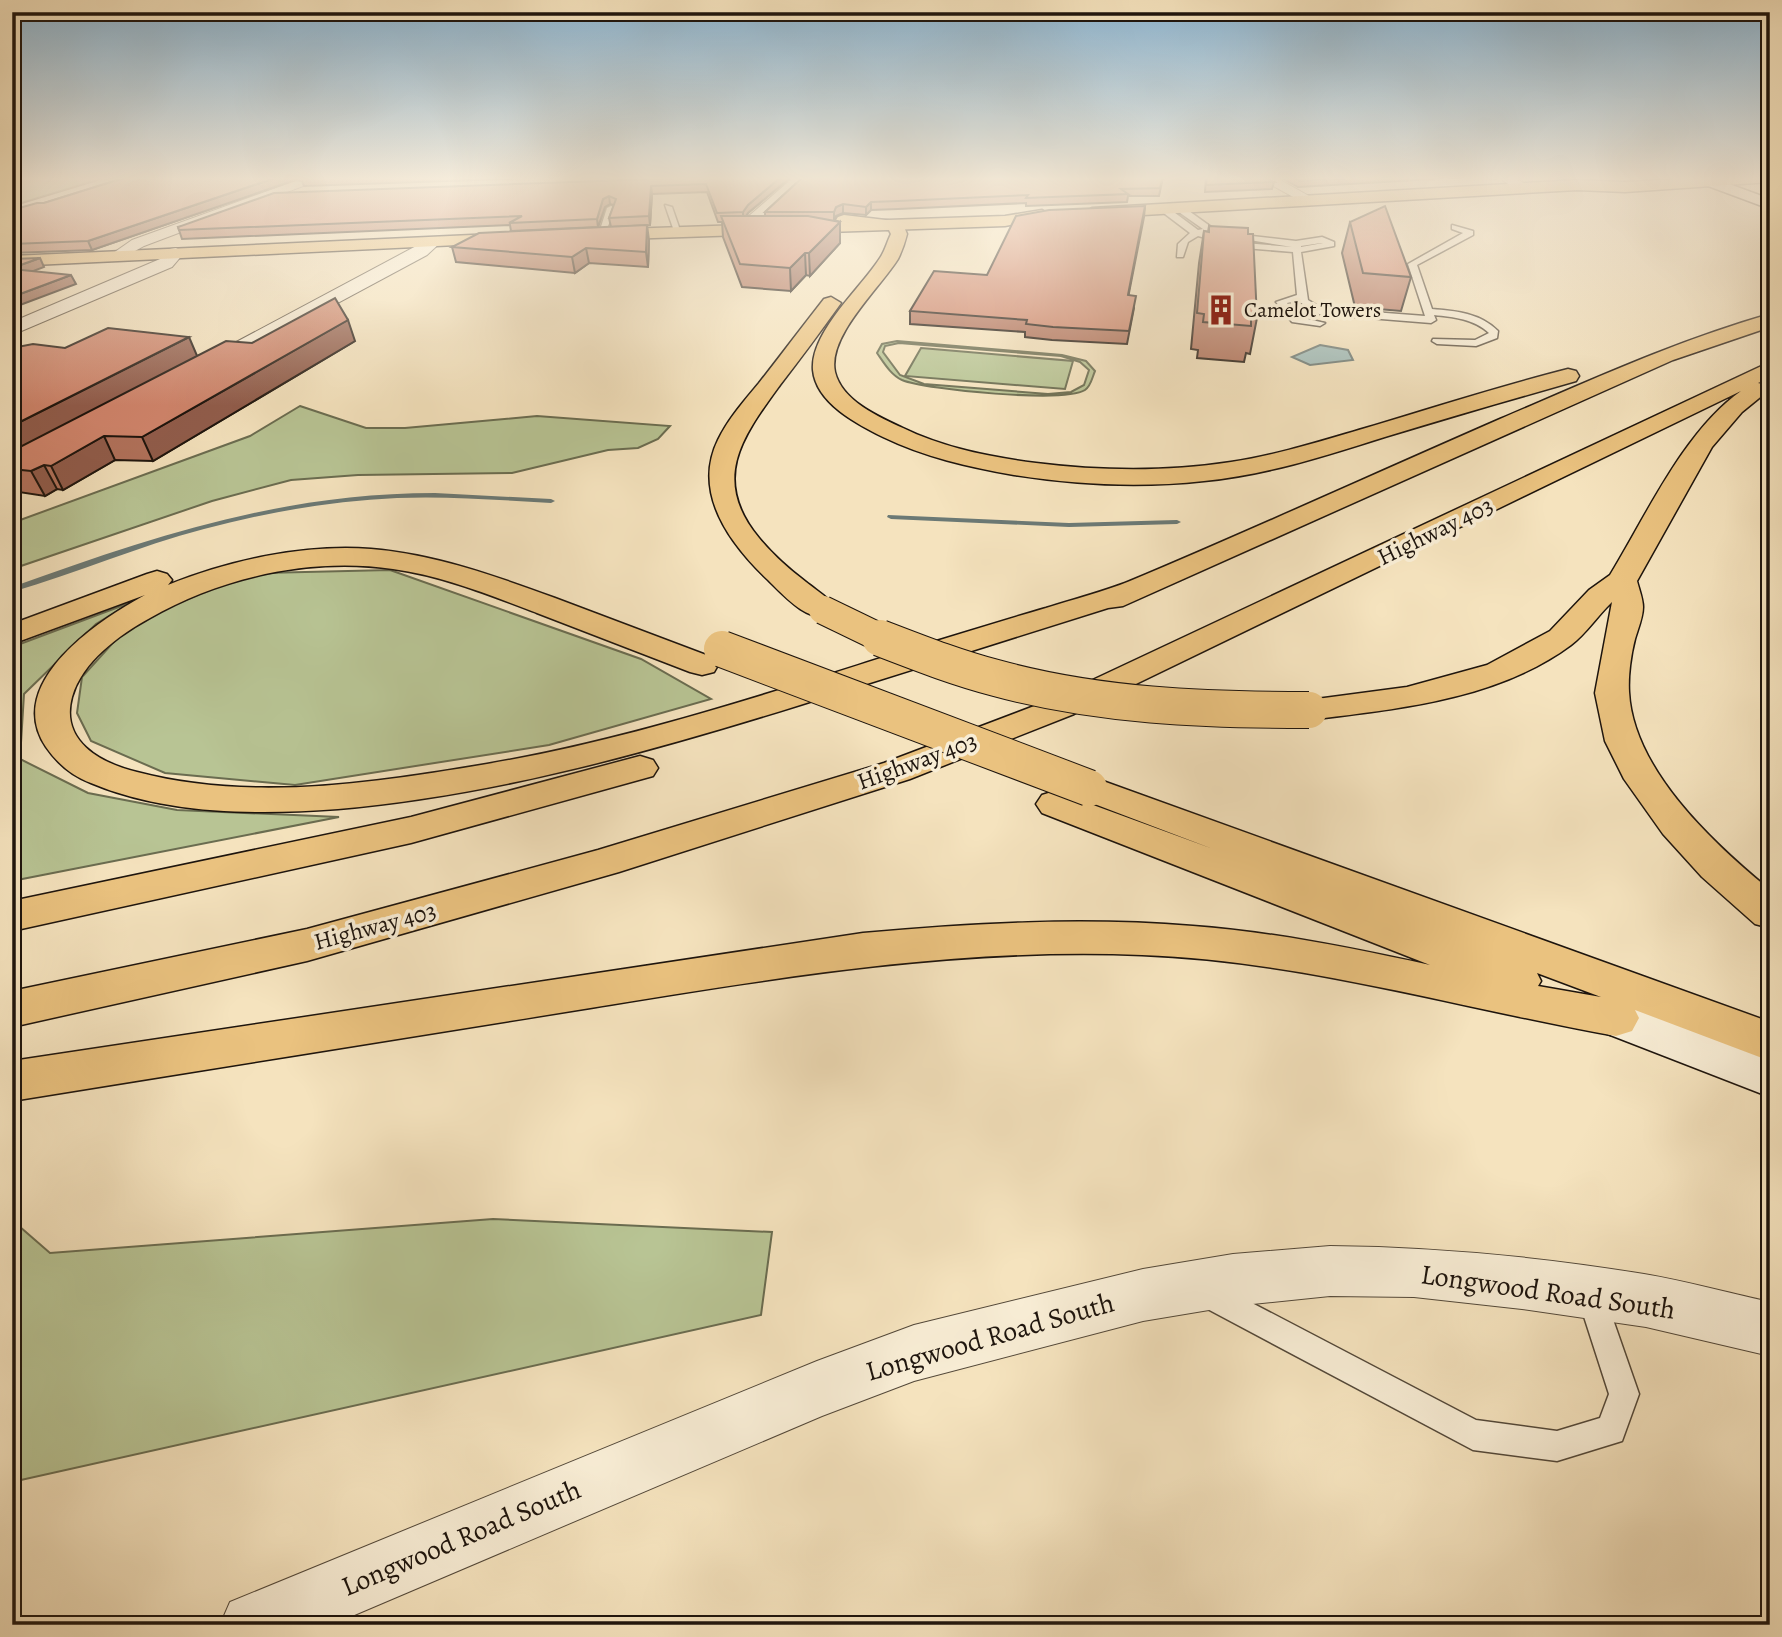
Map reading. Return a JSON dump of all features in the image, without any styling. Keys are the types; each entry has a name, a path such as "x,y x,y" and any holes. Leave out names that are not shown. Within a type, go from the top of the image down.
{"main road":[{"path":"14,261 168,253"},
{"path":"870,253 741,421 727,447 722,481 732,516 749,545 773,571 824,610 899,648 1011,684 1144,706 1218,711 1309,710 1409,697 1499,672 1561,638 1600,596 1622,581 1701,444 1734,407 1770,380"},
{"path":"891,253 832,338 825,354 824,371 833,389 850,407 907,439 987,463 1086,476 1133,478 1230,470 1308,453 1586,370 1665,355"},
{"path":"12,916 411,830 782,727 981,654 1136,590 1665,355 1770,320"},
{"name":"Highway 403","path":"12,1009 307,945 605,862 897,771 1075,702 1770,369"},
{"path":"12,635 133,587 235,558 316,546 373,544 422,548 502,567 712,657 1072,796 1616,1018 1770,1077"},
{"path":"712,657 438,569 391,560 345,557 293,561 245,570 194,586 149,605 109,628 82,653 63,678 52,703 52,727 71,754 102,775 163,792 243,800 346,797 529,769 654,739 1136,590"},
{"path":"1622,581 1629,607 1618,643 1612,693 1623,741 1643,779 1677,825 1716,867 1770,913"},
{"path":"1072,796 1770,1042"},
{"path":"12,1081 815,955 1001,937 1100,936 1154,939 1296,954 1616,1018"}],"street":[{"path":"117,256 121,253"},
{"path":"12,329 166,263 176,253"},
{"path":"186,377 417,253"},
{"name":"Longwood Road South","path":"253,1625 817,1389 914,1353 1143,1295 1233,1280 1330,1271 1414,1272 1646,1301 1770,1329"}],"lane":[{"path":"1297,253 1304,304 1319,311 1430,316 1471,319 1486,325 1494,333 1486,341 1438,346 1430,316 1412,264 1432,253"},
{"path":"1302,296 1281,302 1296,320 1399,329"},
{"path":"1319,311 1320,323"},
{"path":"1193,1287 1473,1435 1558,1446 1611,1430 1624,1394 1590,1293"}],"green space":[{"path":"897,341 1062,355 1086,361 1095,371 1085,390 1072,394 1025,395 995,394 938,388 902,380 894,375 877,353 882,344","holes":["899,343 1061,356 1080,362 1089,370 1084,385 1071,392 1048,394 924,384 900,375 883,352 885,346"]},
{"path":"921,348 1073,361 1065,389 905,376"},
{"path":"300,406 366,428 405,428 537,416 670,426 658,439 638,448 608,450 512,473 358,475 291,480 212,501 12,569 12,523 250,436"},
{"path":"390,570 641,659 711,699 549,745 295,785 165,773 91,741 77,713 82,677 120,635 162,610 211,589 263,573"},
{"path":"132,602 96,624 24,694 20,759 88,793 177,810 339,817 12,881 12,647"},
{"path":"493,1219 772,1232 761,1315 12,1482 12,1220 50,1253"}],"water":[{"path":"1320,345 1348,350 1353,360 1310,365 1292,357"}],"building":[{"path":"529,253 578,253 572,257"},
{"path":"736,253 805,253 790,268 740,264"},
{"path":"998,253 1136,253 1128,295 1136,296 1129,331 1053,327 1026,324 1027,320 910,311 934,271 987,275"},
{"path":"1202,253 1254,253 1257,318 1251,317 1251,326 1203,322 1204,314 1197,313"},
{"path":"1358,253 1402,253 1411,277 1363,273"},
{"path":"40,258 12,268 12,259"},
{"path":"12,269 71,275 12,297"},
{"path":"335,298 348,320 142,437 104,436 51,466 44,465 31,471 12,469 12,451 226,341 252,343"},
{"path":"108,328 189,337 12,426 12,348 33,344 65,348"}],"waterway":[{"path":"12,590 107,556 201,527 296,506 397,496 551,501"},
{"path":"891,517 1069,525 1177,522"}],"place":[{"name":"Camelot Towers","path":"1221,310"}]}
